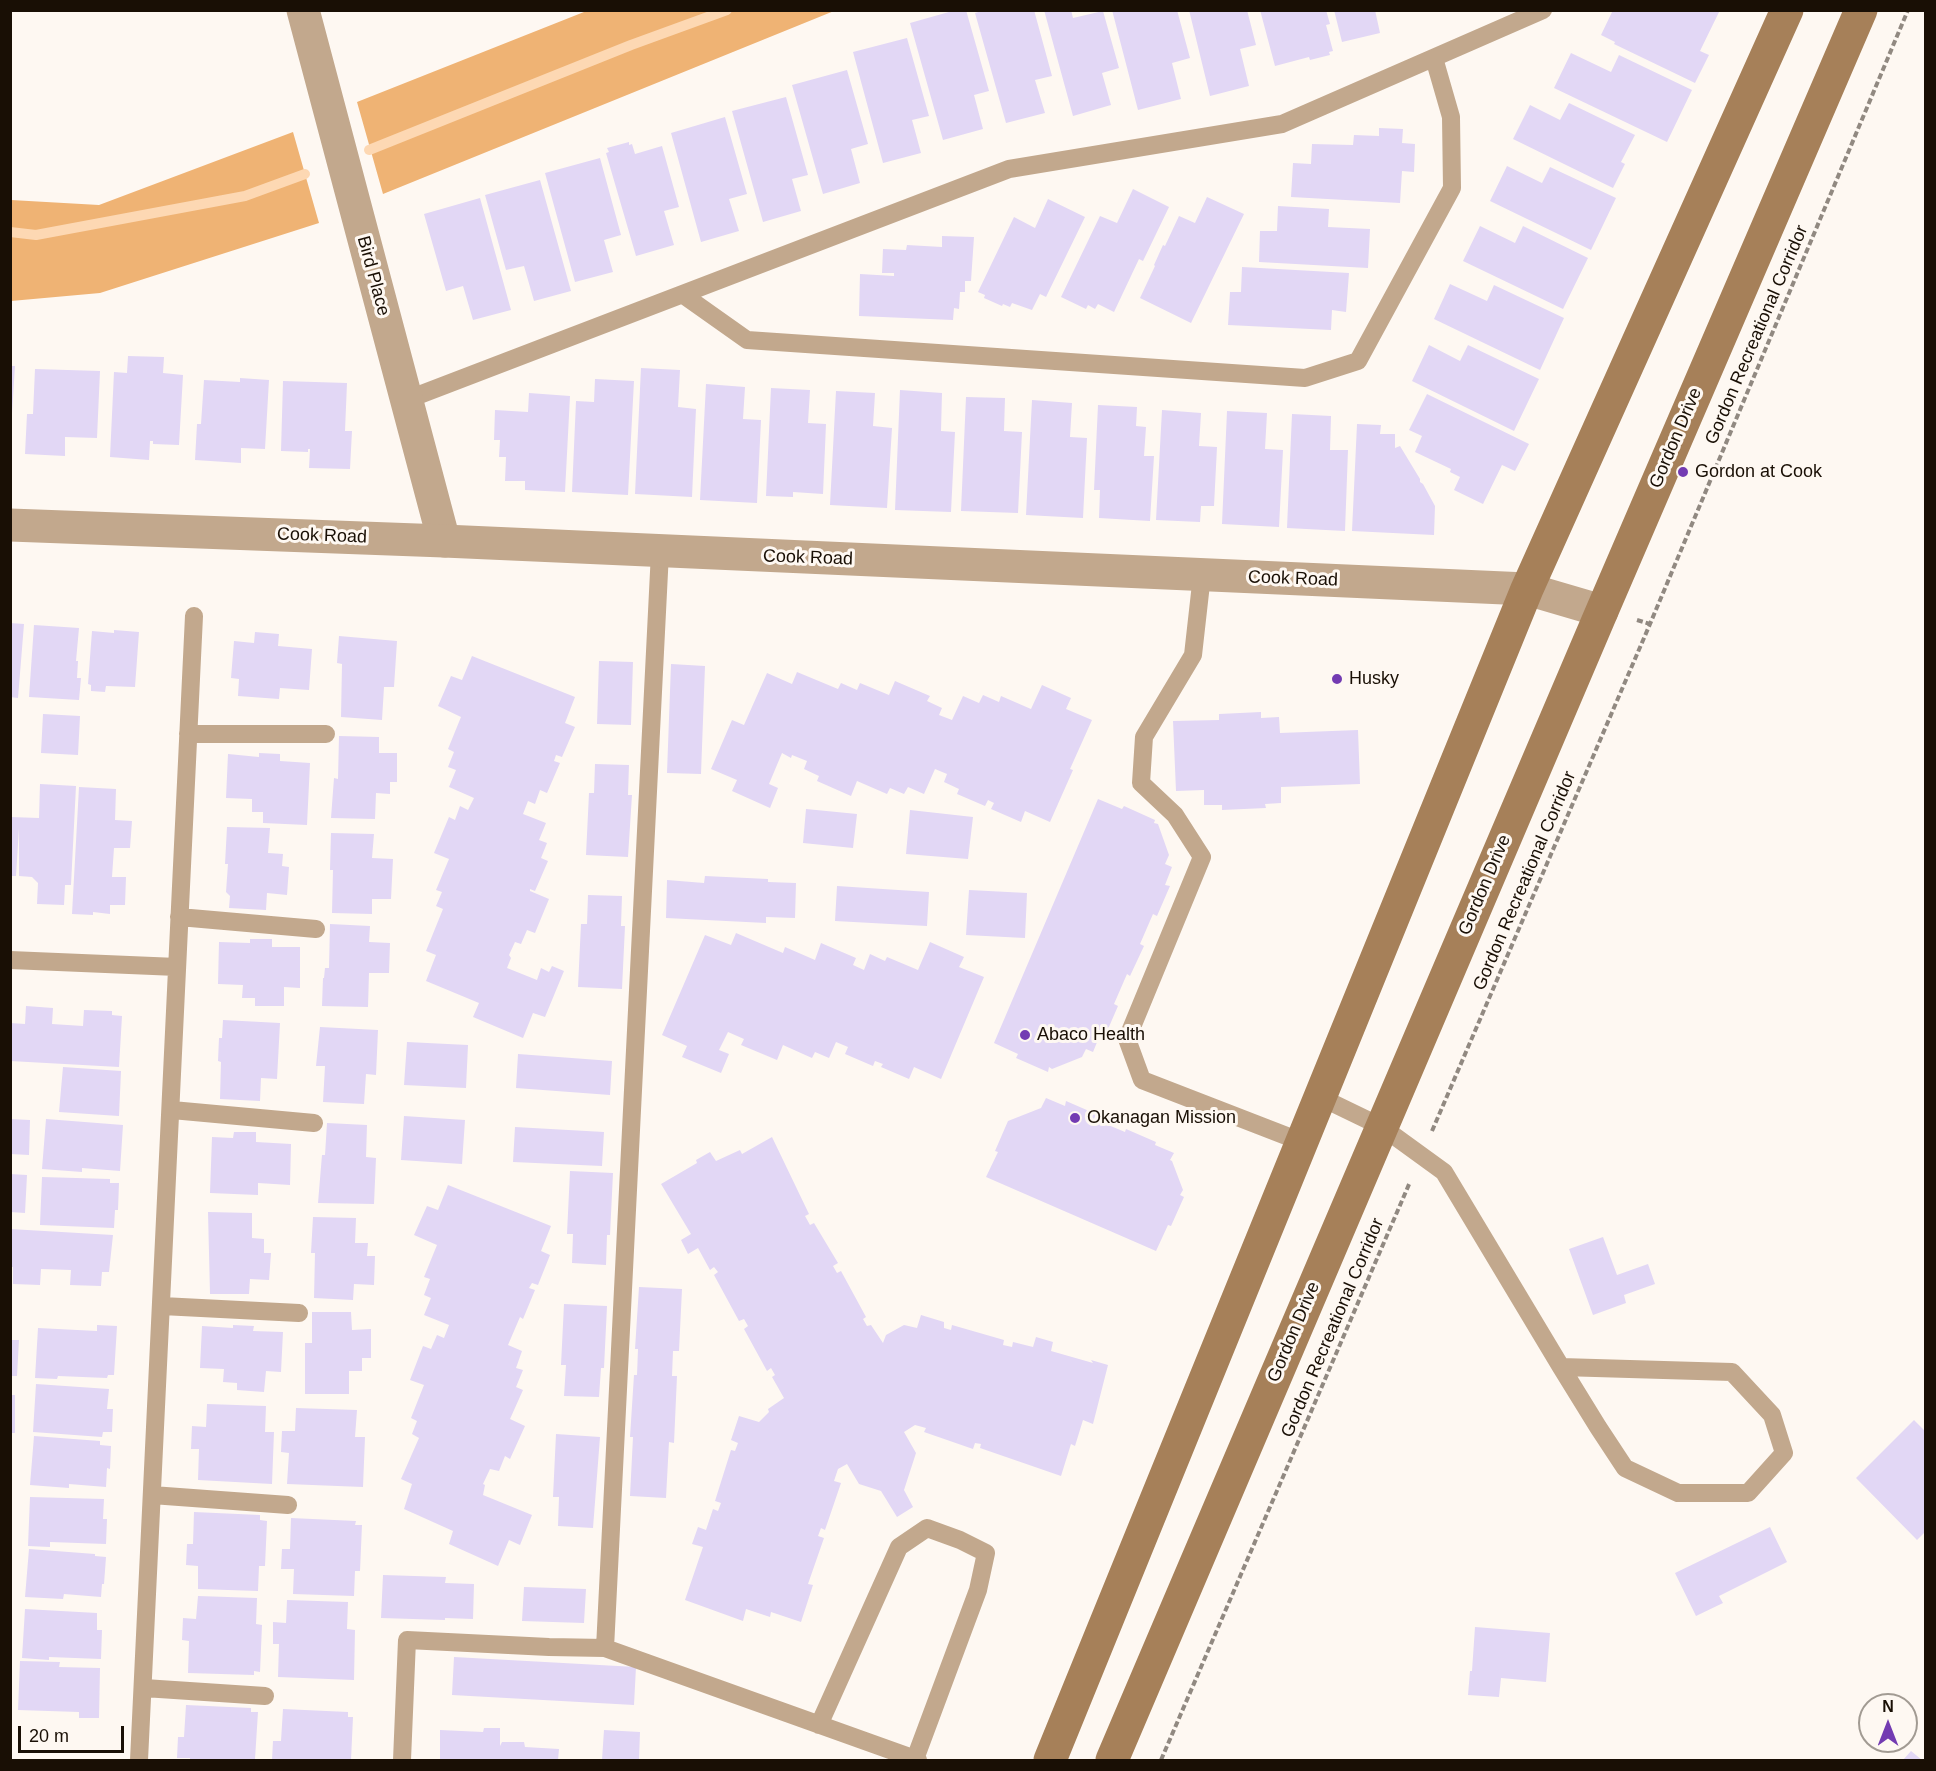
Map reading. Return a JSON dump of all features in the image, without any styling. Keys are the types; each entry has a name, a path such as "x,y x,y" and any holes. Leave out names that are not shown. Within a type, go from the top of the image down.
{"main road":[{"path":"1050,1761 1527,589 1787,10"},
{"name":"Gordon Drive","path":"1112,1761 1602,610 1861,10"}],"street":[{"name":"Bird Place","path":"303,10 444,541"},
{"name":"Cook Road","path":"10,525 444,541 1527,589 1602,610"}],"lane":[{"path":"406,400 1010,169 1282,124 1543,10"},
{"path":"682,294 747,340 1305,378 1358,361 1452,188 1451,117 1434,58"},
{"path":"605,1648 660,552"},
{"path":"1202,575 1193,655 1143,737 1141,783 1176,815 1202,857 1127,1039 1142,1080 1302,1142"},
{"path":"139,1761 194,616"},
{"path":"188,734 326,734"},
{"path":"179,917 316,929"},
{"path":"10,960 177,967"},
{"path":"1320,1096 1382,1127 1444,1172 1561,1367 1625,1468 1678,1493 1748,1493 1784,1453 1772,1415 1732,1372 1561,1367"},
{"path":"172,1110 314,1123"},
{"path":"162,1306 299,1313"},
{"path":"152,1495 288,1504"},
{"path":"402,1761 407,1640 605,1648 819,1725 917,1760 978,1590 986,1553 960,1540 927,1528 899,1547 819,1725"},
{"path":"144,1688 265,1696"}],"path":[{"name":"Gordon Recreational Corridor","path":"1161,1761 1646,635 1908,10"}],"shaded area":[{"path":"589,10 834,11 383,194 357,102"},
{"path":"293,132 319,223 100,293 11,301 11,200 99,205"}],"building":[{"path":"956,10 966,10 989,91 974,95 983,129 943,140 910,23"},
{"path":"985,10 1034,10 1052,76 1035,80 1045,113 1006,123 975,13"},
{"path":"1044,10 1071,10 1073,18 1103,11 1119,68 1102,73 1111,105 1073,116"},
{"path":"1112,10 1177,10 1190,58 1172,63 1181,99 1138,110"},
{"path":"1189,10 1247,10 1256,45 1240,49 1249,86 1210,96"},
{"path":"1260,10 1326,10 1330,24 1326,25 1333,51 1329,52 1330,55 1310,60 1309,57 1275,66"},
{"path":"1334,10 1375,10 1380,33 1342,42"},
{"path":"1613,10 1720,10 1700,51 1709,55 1695,83 1614,44 1615,42 1601,35"},
{"path":"907,38 929,116 912,120 921,153 883,163 853,52"},
{"path":"1571,53 1611,72 1619,55 1692,90 1667,142 1554,88"},
{"path":"847,70 868,144 851,149 860,183 823,194 792,85"},
{"path":"786,97 808,175 792,179 801,211 763,222 732,111"},
{"path":"1569,103 1635,135 1621,162 1625,164 1613,188 1513,139 1530,105 1560,120"},
{"path":"725,117 747,194 729,199 739,231 701,242 671,133"},
{"path":"1379,128 1403,129 1402,143 1415,144 1414,172 1402,171 1400,203 1291,197 1293,163 1311,164 1312,144 1353,145 1354,135 1379,136"},
{"path":"629,142 635,154 662,146 679,207 664,211 674,245 636,256 606,153 609,152 607,148"},
{"path":"600,158 621,235 604,240 613,272 575,282 545,173"},
{"path":"1507,166 1542,183 1550,167 1616,198 1591,250 1490,201"},
{"path":"540,180 571,291 534,301 524,266 506,270 485,195"},
{"path":"1133,189 1169,207 1143,261 1139,259 1114,312 1098,304 1095,309 1088,305 1086,309 1061,297 1100,216 1117,223"},
{"path":"1207,197 1244,214 1191,323 1140,298 1163,245 1165,246 1179,216 1195,223"},
{"path":"480,198 511,310 473,320 463,286 446,291 424,214"},
{"path":"1048,199 1085,217 1046,297 1040,294 1032,310 1012,303 1010,307 1003,304 1002,306 984,298 985,295 978,292 1014,217 1035,228"},
{"path":"1278,206 1329,209 1328,227 1370,229 1368,268 1259,262 1260,231 1277,231"},
{"path":"1480,226 1515,243 1523,226 1588,258 1563,309 1463,261"},
{"path":"942,236 974,237 971,281 965,281 965,292 960,292 959,309 954,308 953,320 859,316 860,274 894,276 894,273 882,273 883,249 906,250 907,245 942,247"},
{"path":"1242,267 1349,273 1346,312 1332,310 1331,330 1228,325 1230,292 1241,292"},
{"path":"1450,284 1487,301 1494,285 1564,318 1540,370 1434,319"},
{"path":"1429,345 1460,361 1468,345 1539,379 1514,431 1412,381"},
{"path":"128,356 164,357 163,373 183,375 179,445 153,444 153,441 150,441 149,460 110,457 114,372 127,373"},
{"path":"10,366 15,366 12,413 10,413"},
{"path":"641,368 680,370 678,407 696,409 692,497 635,494"},
{"path":"35,369 100,371 97,438 65,437 65,456 25,454 27,414 33,414"},
{"path":"240,378 269,380 265,449 241,448 241,463 195,460 197,424 201,424 204,380 240,382"},
{"path":"595,379 634,381 628,495 572,492 576,401 594,402"},
{"path":"283,381 347,383 345,431 352,431 350,469 309,468 310,449 308,452 281,451"},
{"path":"706,384 745,387 743,419 761,420 757,503 700,500"},
{"path":"771,388 810,390 808,423 826,424 823,494 793,492 793,497 766,496"},
{"path":"900,390 942,393 941,431 955,432 951,512 895,510"},
{"path":"836,391 875,393 873,426 892,428 887,508 830,505"},
{"path":"529,393 570,396 565,492 525,490 525,481 505,481 506,457 499,457 500,440 494,440 495,410 528,412"},
{"path":"1427,394 1529,444 1515,471 1502,465 1483,504 1454,490 1460,477 1450,472 1451,469 1415,452 1422,436 1409,430"},
{"path":"966,397 1005,398 1004,431 1022,432 1018,513 961,511"},
{"path":"1032,400 1072,403 1070,437 1087,438 1083,518 1026,515"},
{"path":"1098,405 1137,407 1136,426 1146,427 1144,456 1154,456 1150,521 1099,518 1100,490 1094,490"},
{"path":"1162,410 1201,413 1199,446 1217,447 1214,506 1201,506 1200,522 1156,520"},
{"path":"1227,411 1267,413 1265,449 1283,450 1279,527 1222,524"},
{"path":"1292,414 1331,416 1330,450 1348,450 1345,531 1287,528"},
{"path":"1357,424 1381,425 1380,434 1395,434 1395,448 1400,446 1435,506 1434,535 1352,531"},
{"path":"10,623 24,624 18,698 10,697"},
{"path":"34,625 79,628 76,661 78,661 77,678 81,678 79,700 29,697"},
{"path":"114,630 139,632 135,687 106,686 105,692 91,691 91,685 88,684 92,631 114,633"},
{"path":"255,632 279,634 278,646 312,649 309,690 280,688 279,699 238,696 239,679 231,678 234,641 254,643"},
{"path":"339,636 397,641 394,687 384,687 382,720 341,717 342,664 337,663"},
{"path":"472,656 575,697 565,723 575,727 562,757 556,755 554,761 560,763 547,793 540,790 535,804 528,801 523,814 546,823 539,840 547,843 541,858 548,861 535,891 530,889 530,891 549,899 535,933 527,930 521,944 515,942 509,955 511,958 507,968 537,980 541,968 549,972 552,966 564,971 545,1017 533,1013 523,1038 473,1017 479,1003 426,981 436,955 426,951 443,909 436,906 442,892 436,890 449,859 434,853 449,817 455,820 460,806 468,810 474,798 449,787 456,770 448,767 454,752 448,749 461,717 438,706 451,676 462,680"},
{"path":"599,661 633,662 631,725 597,724"},
{"path":"671,664 705,666 701,774 667,773"},
{"path":"797,672 838,689 841,683 857,690 860,683 889,695 895,681 930,696 927,701 942,708 939,715 952,720 963,696 979,703 983,695 999,702 1001,696 1031,709 1042,685 1071,698 1066,709 1092,720 1050,822 1025,811 1021,822 991,809 994,803 988,800 985,806 957,794 959,789 944,782 947,774 935,769 924,794 908,787 904,794 890,788 887,794 857,781 851,796 817,781 819,776 804,769 807,761 792,755 791,758 782,753 769,784 778,788 770,808 732,791 737,780 711,769 732,720 744,725 767,673 792,684"},
{"path":"1261,712 1261,718 1279,717 1280,733 1358,730 1360,784 1281,787 1281,803 1265,804 1266,808 1222,810 1222,805 1204,805 1204,790 1176,791 1173,721 1219,720 1219,714"},
{"path":"43,714 80,716 78,755 41,753"},
{"path":"339,736 379,737 379,753 397,753 397,782 390,782 390,794 376,793 375,819 331,818 334,778 338,779"},
{"path":"259,753 280,754 280,761 310,763 307,825 263,823 263,812 252,812 252,799 226,798 228,754 259,757"},
{"path":"595,764 629,765 628,795 632,795 628,857 586,855 589,793 594,793"},
{"path":"40,784 76,786 71,885 65,885 64,905 37,904 38,883 32,877 19,876 19,828 16,876 10,876 10,817 39,818"},
{"path":"79,787 116,789 115,820 132,821 130,848 114,848 112,877 126,877 125,905 110,905 110,914 93,912 93,915 72,914"},
{"path":"1098,799 1122,809 1124,806 1155,820 1154,823 1158,824 1169,855 1165,864 1172,867 1165,885 1170,886 1157,916 1153,914 1140,944 1144,946 1130,976 1127,974 1114,1004 1118,1006 1105,1036 1100,1035 1093,1052 1086,1049 1082,1057 1052,1069 1049,1067 1048,1072 1016,1058 1018,1054 994,1043"},
{"path":"806,809 857,814 853,848 803,843"},
{"path":"910,810 973,817 968,859 906,854"},
{"path":"227,827 270,828 268,853 283,854 282,866 289,867 287,895 267,893 266,910 229,908 230,896 226,892 228,864 225,864"},
{"path":"331,833 374,834 372,858 393,859 391,899 372,899 372,914 332,913"},
{"path":"705,876 768,879 768,882 796,883 795,918 766,917 766,923 666,918 667,880 704,883"},
{"path":"837,886 929,892 927,926 835,921"},
{"path":"969,890 1027,893 1025,938 966,935"},
{"path":"588,895 622,896 621,926 625,926 622,989 578,987 581,924 587,924"},
{"path":"330,924 370,926 369,942 390,943 389,973 369,973 368,1007 322,1006 323,978 325,968 329,968"},
{"path":"736,933 783,953 785,947 815,960 821,943 856,958 853,965 864,970 870,954 885,961 887,957 918,970 930,942 964,957 959,967 984,977 941,1079 914,1067 909,1079 881,1067 883,1064 875,1061 873,1066 845,1054 848,1047 836,1042 829,1058 815,1052 812,1058 783,1045 777,1060 741,1045 744,1039 728,1032 719,1050 729,1054 721,1073 682,1057 687,1046 662,1035 705,935 731,945"},
{"path":"250,939 272,939 272,947 300,947 300,988 284,987 284,1006 255,1006 255,998 242,998 243,985 218,984 219,942 250,943"},
{"path":"26,1006 53,1008 52,1024 83,1026 84,1010 112,1011 112,1015 122,1016 119,1067 10,1061 10,1023 25,1024"},
{"path":"223,1020 280,1023 277,1079 261,1078 260,1101 220,1099 221,1062 218,1061"},
{"path":"320,1027 378,1030 376,1075 366,1074 364,1104 323,1102 325,1066 316,1066"},
{"path":"407,1042 468,1045 466,1088 404,1085"},
{"path":"518,1054 612,1061 610,1095 516,1088"},
{"path":"63,1067 121,1071 119,1116 59,1112"},
{"path":"1046,1098 1065,1106 1066,1101 1096,1114 1094,1119 1125,1132 1126,1129 1174,1153 1170,1160 1183,1190 1180,1195 1184,1197 1171,1226 1168,1225 1156,1251 986,1177 998,1152 995,1151 1008,1121 1041,1108"},
{"path":"404,1116 465,1120 462,1164 401,1160"},
{"path":"10,1119 30,1120 29,1155 10,1154"},
{"path":"46,1119 123,1125 120,1171 82,1168 82,1172 42,1169"},
{"path":"327,1123 367,1125 366,1157 376,1158 374,1204 318,1203"},
{"path":"515,1127 604,1132 602,1166 513,1162"},
{"path":"234,1132 256,1132 256,1142 291,1144 290,1185 258,1183 258,1195 210,1193 212,1137 233,1138"},
{"path":"772,1137 809,1214 805,1216 810,1225 814,1223 838,1263 833,1266 837,1273 841,1271 866,1317 863,1319 867,1326 871,1325 883,1343 886,1335 904,1325 917,1328 921,1315 944,1322 944,1328 951,1330 952,1325 1004,1340 1003,1345 1012,1347 1013,1342 1033,1347 1036,1337 1053,1342 1051,1351 1108,1365 1093,1424 1083,1420 1075,1446 1071,1444 1061,1476 980,1448 981,1444 975,1443 973,1449 924,1432 926,1428 915,1425 904,1432 916,1453 904,1490 913,1507 897,1517 881,1491 859,1484 847,1464 838,1469 834,1481 841,1483 825,1530 821,1528 818,1536 824,1538 808,1584 813,1585 801,1622 771,1612 770,1617 746,1609 743,1621 685,1600 703,1547 692,1544 698,1527 706,1530 713,1509 718,1511 721,1503 715,1501 731,1450 735,1451 738,1443 731,1440 739,1416 759,1422 769,1412 768,1409 784,1398 772,1377 775,1375 771,1368 767,1371 744,1329 748,1326 744,1319 739,1321 714,1275 718,1272 714,1267 710,1270 698,1248 688,1254 681,1240 691,1234 661,1184 697,1163 696,1160 710,1152 716,1161 740,1150 742,1154"},
{"path":"570,1171 613,1173 606,1265 572,1263 573,1234 567,1234"},
{"path":"10,1174 27,1175 25,1213 10,1212"},
{"path":"42,1177 110,1179 110,1183 119,1183 118,1210 115,1210 114,1228 40,1225"},
{"path":"448,1185 551,1226 541,1251 550,1255 538,1285 532,1283 529,1288 535,1290 523,1319 520,1317 508,1345 522,1351 516,1368 523,1370 516,1387 523,1390 510,1419 525,1426 510,1459 505,1456 499,1471 490,1469 483,1484 485,1485 483,1495 532,1515 520,1545 509,1540 498,1566 449,1544 453,1531 404,1509 412,1484 401,1479 419,1438 412,1434 417,1421 411,1418 424,1385 410,1380 423,1346 431,1349 437,1335 444,1338 449,1325 424,1315 431,1298 424,1295 430,1279 424,1277 437,1245 414,1235 427,1206 438,1210"},
{"path":"208,1212 252,1213 252,1238 264,1239 264,1253 271,1253 269,1280 250,1279 249,1294 210,1294"},
{"path":"313,1217 356,1218 355,1243 368,1243 367,1256 375,1256 374,1285 354,1284 353,1300 314,1298 315,1253 311,1253"},
{"path":"10,1229 113,1235 109,1272 102,1272 101,1286 70,1285 71,1270 41,1269 40,1285 13,1284 13,1267 10,1267"},
{"path":"1603,1237 1617,1275 1648,1264 1655,1284 1624,1295 1626,1303 1593,1315 1569,1249"},
{"path":"639,1287 682,1289 679,1351 673,1351 672,1376 677,1376 674,1443 669,1442 666,1498 630,1496 633,1437 630,1437 634,1375 637,1375 638,1349 635,1349"},
{"path":"564,1304 607,1306 604,1368 601,1368 599,1397 564,1396 566,1365 561,1365"},
{"path":"312,1312 351,1312 352,1330 371,1329 371,1358 362,1358 362,1371 349,1371 349,1394 305,1394 305,1343 312,1343"},
{"path":"97,1325 117,1326 114,1375 108,1375 107,1378 58,1376 57,1379 35,1378 38,1328 97,1331"},
{"path":"233,1325 254,1326 253,1331 283,1332 281,1372 266,1371 264,1392 237,1390 237,1383 223,1382 224,1369 200,1368 202,1326 233,1328"},
{"path":"10,1340 19,1340 17,1376 10,1376"},
{"path":"36,1384 109,1389 107,1409 113,1409 112,1432 103,1432 102,1437 33,1432"},
{"path":"10,1395 15,1395 15,1433 10,1433"},
{"path":"207,1404 266,1406 265,1432 274,1432 272,1484 198,1480 199,1449 191,1449 192,1426 206,1427"},
{"path":"296,1408 357,1410 355,1437 365,1437 363,1487 287,1484 289,1453 281,1452 282,1431 295,1431"},
{"path":"1914,1420 1926,1432 1926,1531 1917,1540 1856,1478"},
{"path":"556,1434 600,1437 593,1528 558,1526 559,1497 553,1497"},
{"path":"34,1436 100,1441 100,1445 111,1446 106,1487 69,1484 69,1488 30,1485"},
{"path":"30,1497 104,1499 103,1519 107,1519 106,1544 50,1542 50,1547 28,1546"},
{"path":"194,1512 260,1515 260,1520 267,1521 265,1566 259,1566 258,1591 198,1589 198,1566 186,1565 187,1544 193,1544"},
{"path":"291,1518 356,1521 355,1525 362,1525 360,1571 355,1571 354,1596 293,1594 294,1569 281,1569 282,1549 290,1549"},
{"path":"1770,1527 1787,1562 1719,1596 1723,1603 1696,1616 1675,1573"},
{"path":"29,1549 95,1554 95,1556 106,1557 101,1597 64,1594 63,1599 25,1597"},
{"path":"383,1575 446,1577 445,1583 474,1584 473,1619 381,1618"},
{"path":"524,1587 586,1589 584,1623 522,1621"},
{"path":"198,1596 257,1598 256,1624 262,1625 260,1672 254,1671 254,1675 188,1673 189,1641 182,1640 183,1618 196,1619"},
{"path":"287,1600 348,1602 347,1629 355,1630 354,1680 278,1677 279,1644 273,1644 273,1622 286,1623"},
{"path":"25,1609 97,1613 97,1630 102,1630 101,1659 22,1658"},
{"path":"1475,1627 1550,1633 1546,1682 1501,1678 1499,1697 1468,1695"},
{"path":"454,1657 636,1667 634,1705 452,1695"},
{"path":"20,1661 60,1662 59,1667 100,1668 99,1718 79,1718 79,1712 18,1710"},
{"path":"186,1705 251,1708 251,1712 258,1712 255,1759 190,1760 190,1758 177,1758 178,1737 184,1737"},
{"path":"283,1709 348,1712 348,1717 353,1717 351,1760 272,1760 273,1741 281,1741"},
{"path":"484,1728 500,1728 500,1746 502,1742 524,1742 525,1747 559,1749 558,1760 440,1760 440,1730 483,1732"},
{"path":"604,1730 640,1732 639,1760 602,1760"},
{"path":"1909,1753 1913,1753 1922,1760 1903,1760"}],"waterway":[{"path":"369,150 631,45 727,10"},
{"path":"10,232 36,235 245,196 305,174"}],"place":[{"name":"Gordon at Cook","path":"1683,472"},
{"name":"Husky","path":"1337,679"},
{"name":"Abaco Health","path":"1025,1035"},
{"name":"Okanagan Mission","path":"1075,1118"}]}
